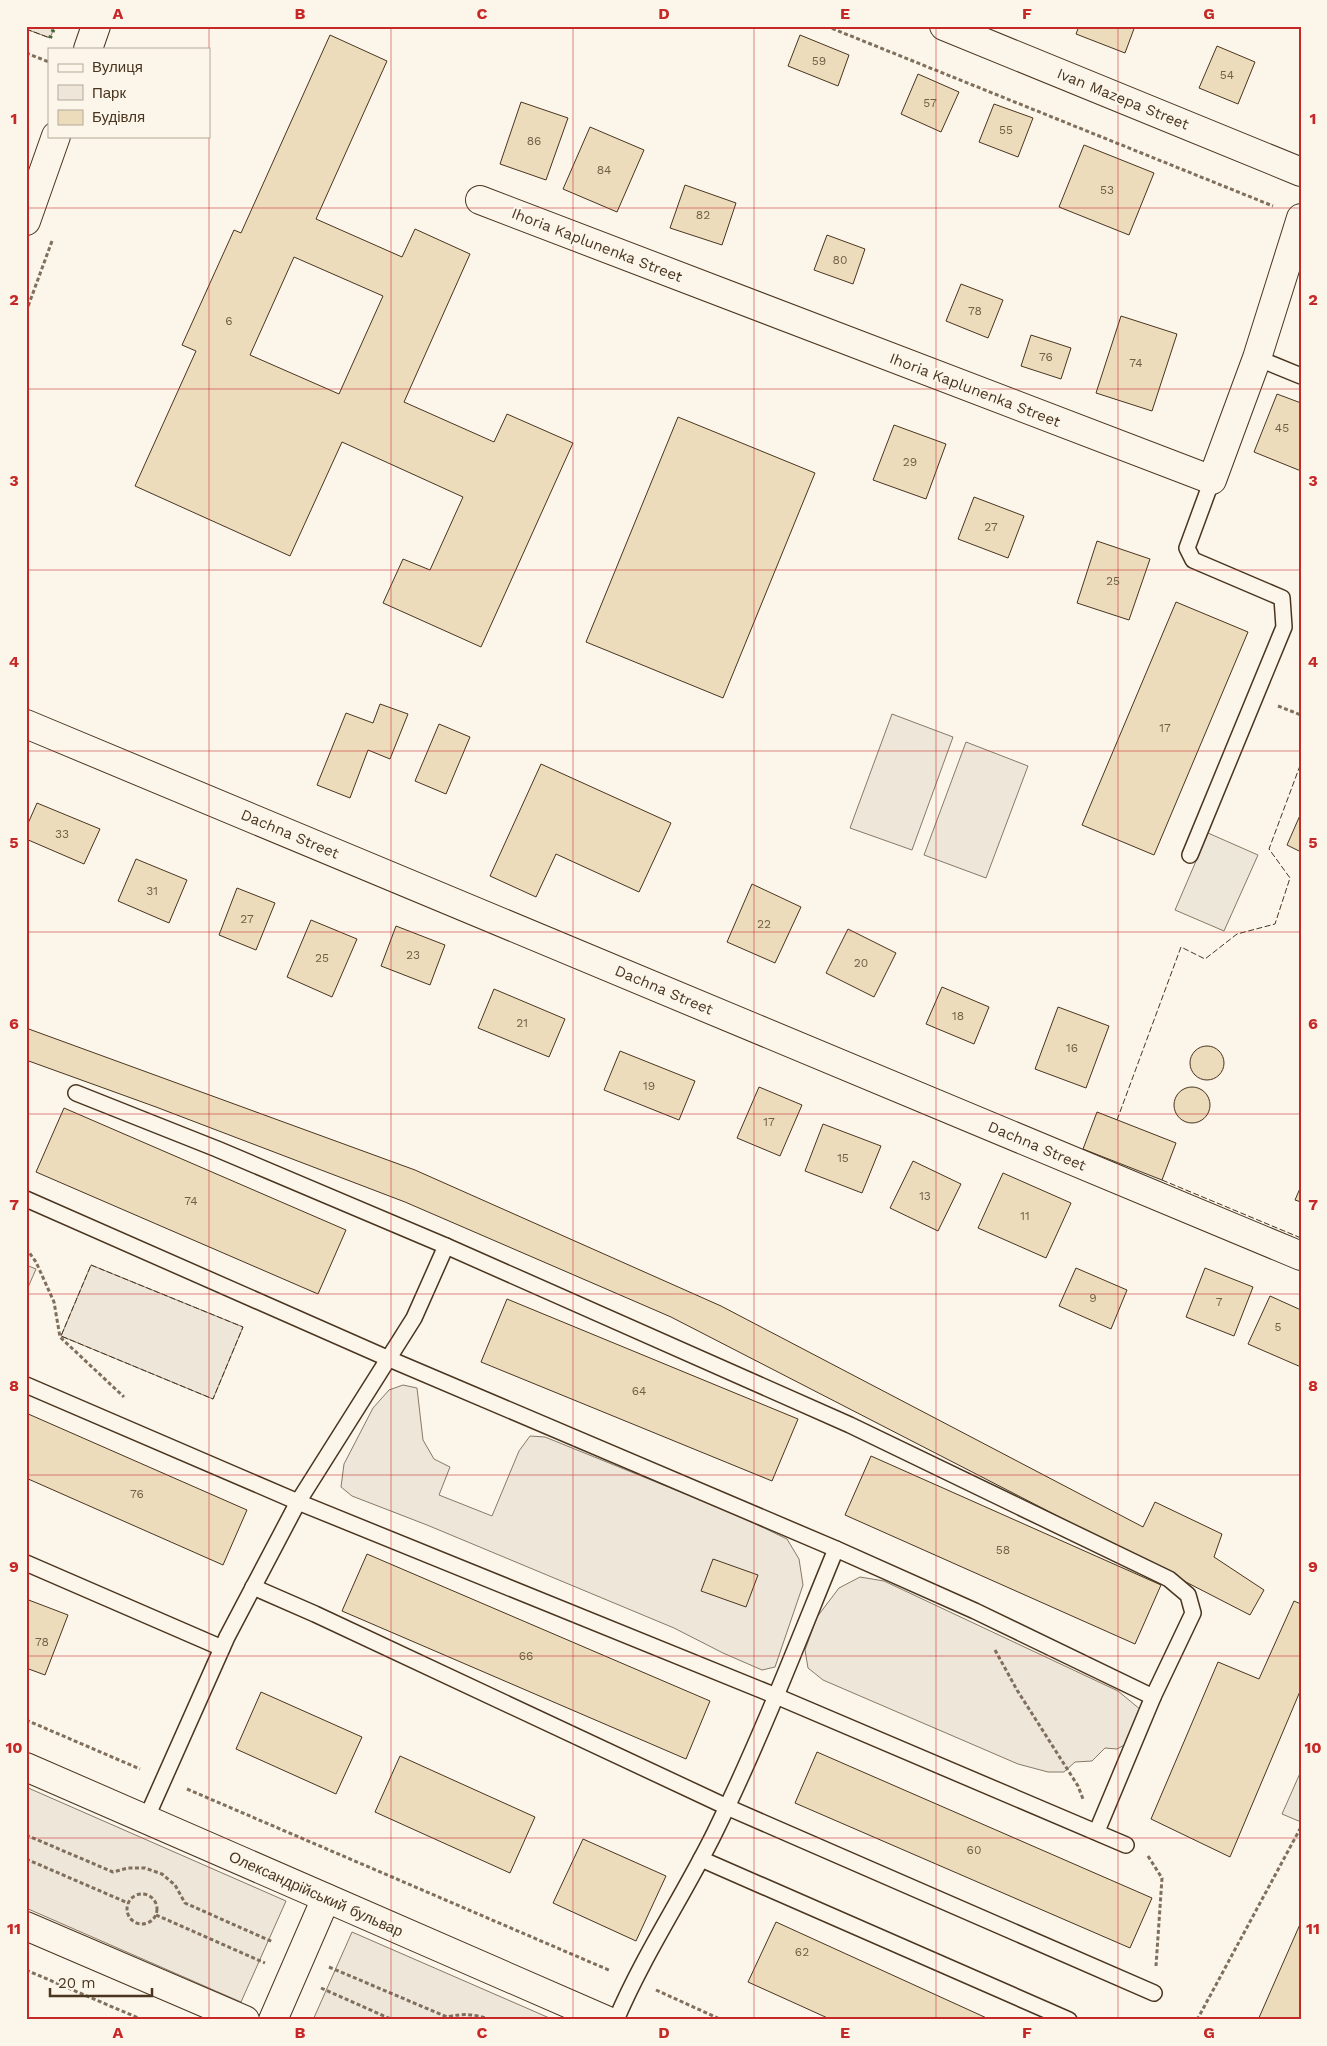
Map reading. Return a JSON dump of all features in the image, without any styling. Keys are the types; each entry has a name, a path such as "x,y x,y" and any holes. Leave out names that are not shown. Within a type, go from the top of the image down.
{"street":[{"path":"88,48 96,26"},
{"name":"Ivan Mazepa Street","path":"944,26 1301,172"},
{"path":"26,220 55,138"},
{"name":"Ihoria Kaplunenka Street","path":"480,200 1212,480"},
{"path":"1212,480 1256,358 1301,218"},
{"name":"Dachna Street","path":"26,724 1301,1256"},
{"name":"Олександрійський бульвар","path":"26,1767 606,2020"},
{"path":"273,2020 326,1898"},
{"path":"26,1926 245,2020"}],"lane":[{"path":"1256,358 1301,376"},
{"path":"1190,855 1284,627 1282,598 1193,560 1187,548 1212,480"},
{"path":"76,1093 446,1246 850,1425 1169,1579 1188,1596 1193,1613 1153,1697 1096,1831"},
{"path":"26,1200 388,1358 836,1549 975,1612 1153,1697"},
{"path":"146,1819 222,1648 298,1502 414,1318 446,1246"},
{"path":"26,1385 298,1502 776,1696 1126,1845"},
{"path":"616,2020 633,1980 701,1859 727,1807 776,1696 836,1549"},
{"path":"26,1563 222,1648"},
{"path":"253,1588 315,1614 727,1807 1154,1993"},
{"path":"701,1859 1069,2020"}],"path":[{"path":"826,26 1273,206"},
{"path":"26,53 48,62"},
{"path":"26,1248 36,1262 54,1302 60,1337 130,1403"},
{"path":"975,1612 1017,1690 1078,1786 1096,1831"},
{"path":"26,1720 633,1980 722,2020"},
{"path":"1196,2020 1301,1827"},
{"path":"26,1835 113,1872 128,1868 145,1868 162,1874 175,1885 185,1904"},
{"path":"1126,1845 1150,1857 1162,1878 1154,1993"},
{"path":"26,1859 128,1904"},
{"path":"147,1894 157,1905 154,1918 150,1922 141,1924 132,1921 127,1912 128,1904 132,1897 147,1894"},
{"path":"26,1970 143,2020"},
{"path":"447,2017 459,2014 475,2014 491,2020"}],"green space":[{"path":"26,26 55,26 50,38 26,29"},
{"path":"892,714 953,737 912,850 850,828"},
{"path":"966,742 1028,766 986,878 924,855"},
{"path":"26,1265 36,1269 26,1292"},
{"path":"91,1265 243,1327 213,1399 61,1336"},
{"path":"403,1385 417,1388 423,1440 434,1459 450,1467 439,1495 492,1516 519,1451 530,1436 545,1437 735,1514 787,1539 799,1559 803,1585 775,1667 762,1670 674,1628 427,1525 352,1496 341,1487 344,1464 373,1408 389,1390"},
{"path":"860,1577 884,1581 1118,1691 1141,1710 1128,1743 1117,1749 1105,1748 1092,1761 1075,1762 1064,1772 1048,1772 1018,1764 823,1680 808,1668 805,1650 817,1617 839,1588"},
{"path":"26,1787 286,1901 241,2002 26,1908"},
{"path":"352,1932 554,2020 313,2020"}],"shaded area":[{"path":"1208,833 1258,855 1224,931 1175,910"},
{"path":"1301,1771 1301,1822 1282,1814"}],"building":[{"path":"1079,26 1135,26 1125,53 1076,34"},
{"path":"330,35 387,61 316,219 402,257 415,229 470,254 404,402 494,442 507,414 573,443 481,647 383,603 403,559 430,570 463,497 342,442 290,556 135,486 196,351 182,345 234,230 241,233","holes":["294,257 383,296 339,394 250,355"]},
{"path":"800,35 849,55 838,86 788,66"},
{"path":"1217,46 1255,62 1238,104 1199,88"},
{"path":"918,74 959,92 941,132 901,114"},
{"path":"521,102 568,118 546,180 500,164"},
{"path":"994,104 1033,118 1018,157 979,142"},
{"path":"590,127 644,150 617,212 563,189"},
{"path":"1084,145 1154,173 1129,235 1059,207"},
{"path":"685,185 736,203 722,245 670,228"},
{"path":"827,235 865,249 853,284 814,270"},
{"path":"961,284 1003,300 988,338 946,321"},
{"path":"1121,316 1177,334 1152,411 1096,393"},
{"path":"1031,335 1071,348 1061,379 1021,366"},
{"path":"1277,394 1301,403 1301,471 1254,452"},
{"path":"678,417 815,473 723,698 586,642"},
{"path":"894,425 946,444 926,499 873,480"},
{"path":"974,497 1024,516 1008,558 958,539"},
{"path":"1097,541 1150,559 1129,620 1077,603"},
{"path":"1176,602 1248,632 1154,855 1082,825"},
{"path":"380,704 408,714 390,759 368,750 350,798 317,785 346,713 373,723"},
{"path":"439,724 470,737 446,794 415,781"},
{"path":"541,764 671,823 639,892 556,854 536,897 490,876"},
{"path":"37,803 100,829 84,864 26,839 26,828"},
{"path":"1301,813 1301,852 1287,845"},
{"path":"136,859 187,880 169,923 118,901"},
{"path":"752,884 801,907 775,963 727,942"},
{"path":"237,888 275,903 256,950 219,935"},
{"path":"311,920 357,939 332,997 287,977"},
{"path":"396,926 445,945 430,985 381,966"},
{"path":"848,929 896,953 874,997 826,973"},
{"path":"942,987 989,1007 974,1044 926,1024"},
{"path":"494,989 565,1019 549,1057 478,1028"},
{"path":"1058,1007 1109,1026 1086,1088 1035,1069"},
{"path":"26,1028 415,1170 721,1306 1143,1527 1155,1502 1222,1534 1214,1557 1264,1590 1250,1615 671,1317 405,1202 156,1107 26,1060"},
{"path":"1207,1046 1214,1047 1219,1051 1223,1056 1223,1070 1219,1075 1214,1079 1207,1080 1200,1079 1195,1075 1191,1070 1190,1063 1191,1056 1195,1051 1200,1047"},
{"path":"620,1051 695,1081 679,1120 604,1090"},
{"path":"759,1087 802,1105 780,1156 737,1138"},
{"path":"1192,1087 1204,1093 1210,1105 1204,1117 1192,1123 1180,1117 1174,1105 1180,1093"},
{"path":"64,1108 346,1230 318,1294 36,1172"},
{"path":"1097,1112 1176,1143 1162,1180 1083,1149"},
{"path":"823,1124 881,1146 862,1193 805,1171"},
{"path":"913,1161 961,1184 938,1231 890,1208"},
{"path":"1003,1173 1071,1203 1046,1258 978,1228"},
{"path":"1301,1186 1301,1202 1295,1200"},
{"path":"1076,1268 1127,1290 1111,1329 1059,1306"},
{"path":"1205,1268 1253,1287 1234,1336 1186,1317"},
{"path":"1270,1296 1301,1310 1301,1367 1248,1344"},
{"path":"507,1299 798,1419 772,1481 481,1362"},
{"path":"26,1413 247,1510 223,1565 26,1478"},
{"path":"871,1456 1161,1585 1135,1644 845,1515"},
{"path":"367,1554 710,1701 686,1759 342,1611"},
{"path":"713,1559 758,1575 746,1607 701,1591"},
{"path":"26,1599 68,1615 45,1675 26,1668"},
{"path":"1294,1601 1301,1604 1301,1689 1230,1857 1151,1819 1218,1662 1259,1679"},
{"path":"261,1692 362,1737 336,1794 236,1749"},
{"path":"817,1752 1152,1898 1130,1948 795,1803"},
{"path":"400,1756 535,1817 510,1873 375,1812"},
{"path":"583,1839 666,1876 636,1941 553,1903"},
{"path":"776,1922 991,2020 832,2020 748,1982"},
{"path":"1301,1922 1301,2020 1258,2020"}],"hedge":[{"path":"50,38 55,26"}],"fence":[{"path":"26,29 50,38"},
{"path":"1117,1120 1181,947 1205,959 1237,934 1275,924 1290,878 1269,849 1301,763"},
{"path":"1162,1180 1301,1238"},
{"path":"91,1265 243,1327 213,1399 61,1336 91,1265"}]}
